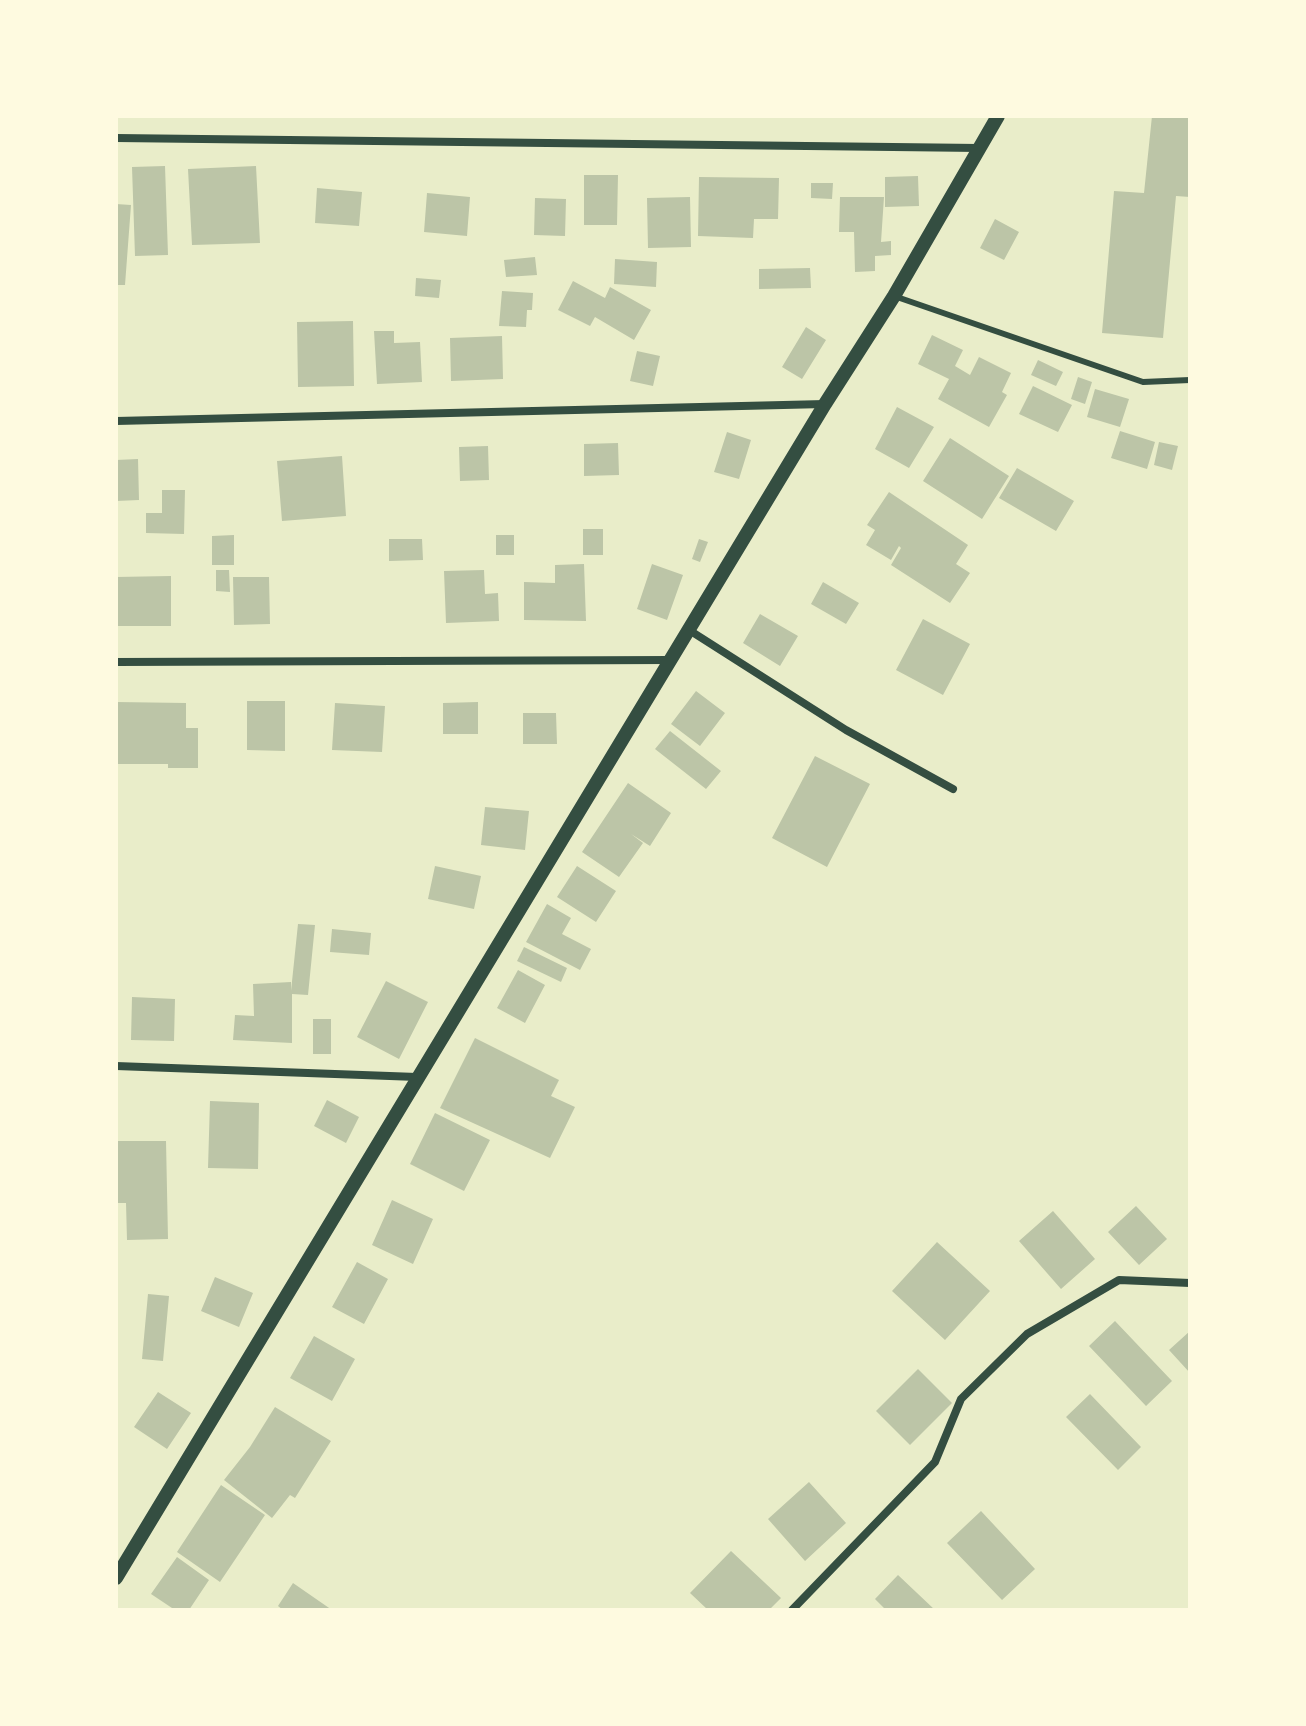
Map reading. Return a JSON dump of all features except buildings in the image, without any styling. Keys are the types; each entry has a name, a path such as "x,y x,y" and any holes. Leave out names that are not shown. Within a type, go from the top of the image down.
{"street":[{"path":"116,1578 825,404 894,296 998,116"},
{"path":"116,138 980,148"},
{"path":"116,421 825,404"},
{"path":"689,630 846,730 953,789"},
{"path":"116,662 671,660"},
{"path":"116,1066 417,1077"},
{"path":"792,1610 935,1462 961,1399 1027,1334 1119,1280 1190,1283"}],"lane":[{"path":"894,296 1143,382 1190,380"}]}
